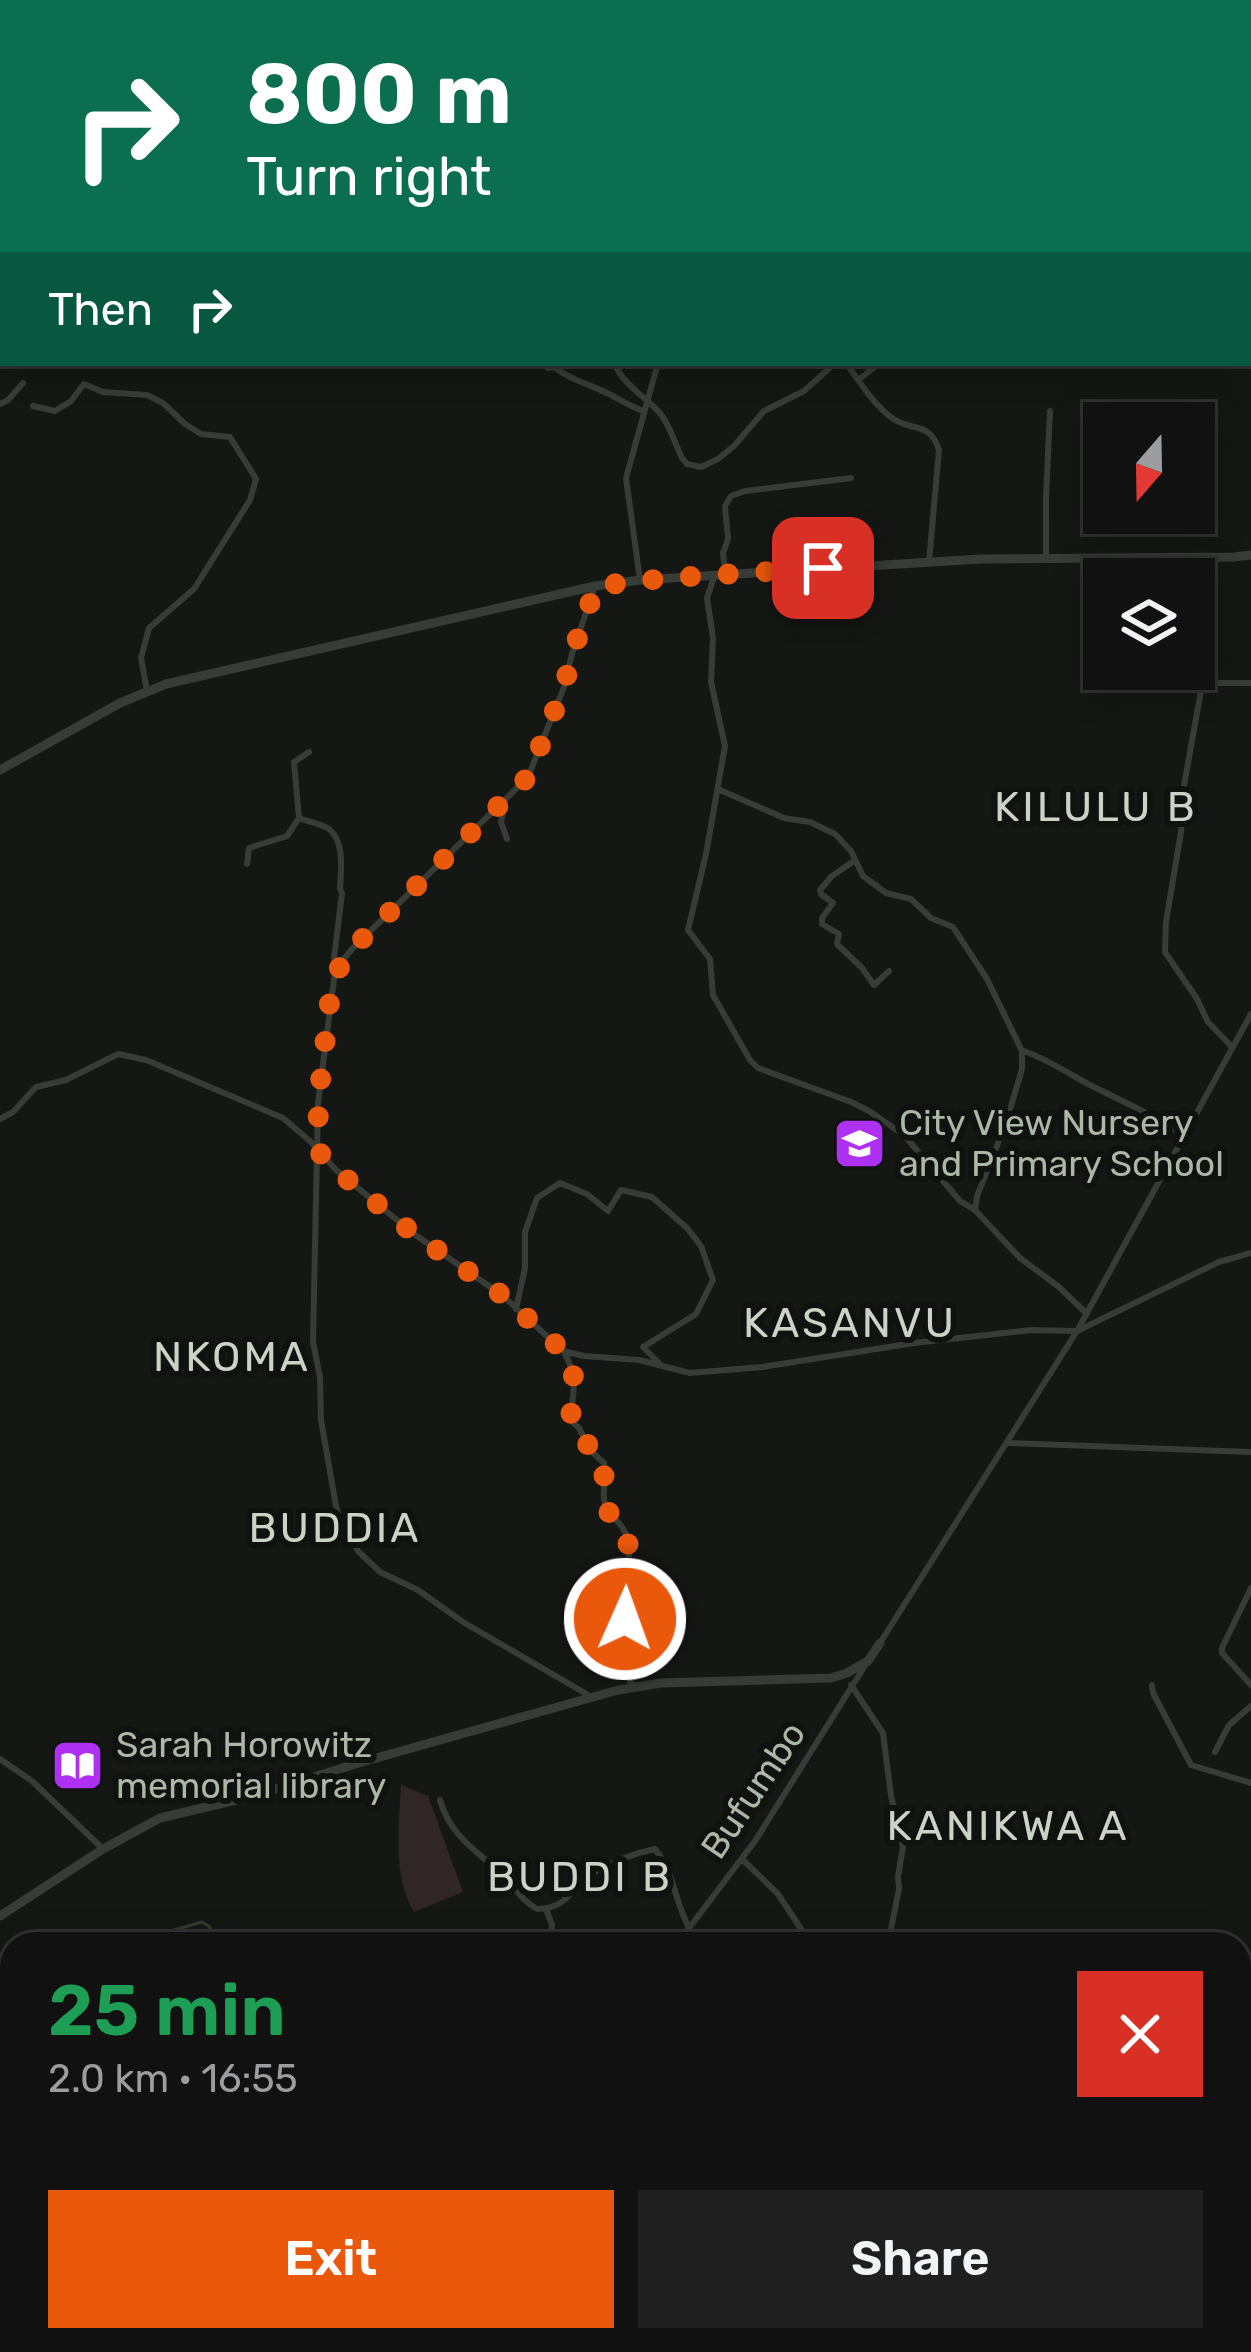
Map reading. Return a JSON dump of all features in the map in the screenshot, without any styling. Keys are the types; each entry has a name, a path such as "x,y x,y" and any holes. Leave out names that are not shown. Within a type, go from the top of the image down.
{"street":[{"path":"615,366 630,388 640,392 645,407"},
{"path":"640,580 626,478 657,366"},
{"path":"548,368 625,404 660,413 682,458 701,467 734,446 764,410 804,391 832,366"},
{"path":"848,366 876,404 895,420 928,432 937,442 929,562"},
{"path":"858,380 876,366"},
{"path":"0,404 22,383"},
{"path":"33,406 56,411 84,384 103,392 147,394 201,434 230,437 256,479 250,500 194,589 149,628 141,658 147,691"},
{"path":"1046,558 1050,410"},
{"path":"850,478 737,492 725,506 728,539 720,574 707,598 713,638 712,694 725,746 688,930 710,959 713,995 758,1068 847,1100 889,1124 1020,1258 1087,1314"},
{"path":"1,768 147,691 193,676 596,586 929,562 1251,554"},
{"path":"592,1697 463,1622 418,1590 372,1567 341,1523 321,1420 313,1342 318,1103 332,985 342,961 528,777 596,586"},
{"path":"1215,684 1251,683"},
{"path":"1201,690 1183,791 1165,952 1208,1022 1232,1047"},
{"path":"247,864 249,848 287,836 299,818 295,762 309,752"},
{"path":"718,789 835,834 851,851 862,875 886,893 911,899 931,917 953,927 987,979 1022,1051 1022,1069 975,1210"},
{"path":"506,797 501,822 507,838"},
{"path":"299,818 329,829 340,847 342,893 334,958 342,961"},
{"path":"855,860 820,890 833,903 822,923 839,934 837,944 874,985 889,971"},
{"path":"0,1916 160,1818 253,1796 592,1697 661,1683 831,1678 868,1661 1077,1331 1251,1014"},
{"path":"1022,1051 1046,1059 1185,1136"},
{"path":"0,1119 36,1088 66,1080 116,1055 183,1074 283,1118 336,1170 414,1234 491,1286 563,1351 573,1370 570,1420 604,1463 604,1503 628,1544 623,1595 630,1658 625,1670 640,1688"},
{"path":"301,1133 318,1137"},
{"path":"516,1309 525,1268 526,1232 537,1198 560,1183 608,1211 622,1190 652,1197 701,1246 713,1280 696,1314 643,1346 662,1366"},
{"path":"563,1351 628,1358 690,1373 974,1336 1077,1331 1219,1262 1251,1253"},
{"path":"573,1370 584,1356"},
{"path":"1008,1443 1251,1452"},
{"path":"1251,1588 1222,1648 1225,1658 1251,1684"},
{"name":"Bufumbo","path":"687,1932 742,1859 868,1661"},
{"path":"851,1685 883,1733 903,1847 890,1932"},
{"path":"1152,1685 1191,1765 1251,1783"},
{"path":"1216,1752 1229,1725 1251,1706"},
{"path":"0,1759 32,1781 103,1849"},
{"path":"440,1800 476,1855 491,1863 530,1905 546,1909 566,1901 594,1872 655,1849 666,1865 689,1928"},
{"path":"742,1859 778,1894 803,1932"},
{"path":"546,1909 551,1932"}],"shaded area":[{"path":"401,1785 428,1796 463,1892 414,1912 400,1866"}],"waterway":[{"path":"171,1932 202,1922 211,1932"}],"place":[{"name":"City View Nursery and Primary School","path":"860,1143"},
{"name":"Sarah Horowitz memorial library","path":"77,1765"}],"district":[{"name":"KILULU B","path":"1096,807"},
{"name":"KASANVU","path":"850,1323"},
{"name":"NKOMA","path":"232,1357"},
{"name":"BUDDIA","path":"335,1528"},
{"name":"KANIKWA A","path":"1008,1826"},
{"name":"BUDDI B","path":"580,1877"}],"route":[{"path":"625,1619 628,1544 604,1503 604,1463 570,1420 575,1385 563,1351 502,1295 414,1234 319,1152 318,1103 331,990 352,949 528,777 564,687 596,586 823,568"}]}
